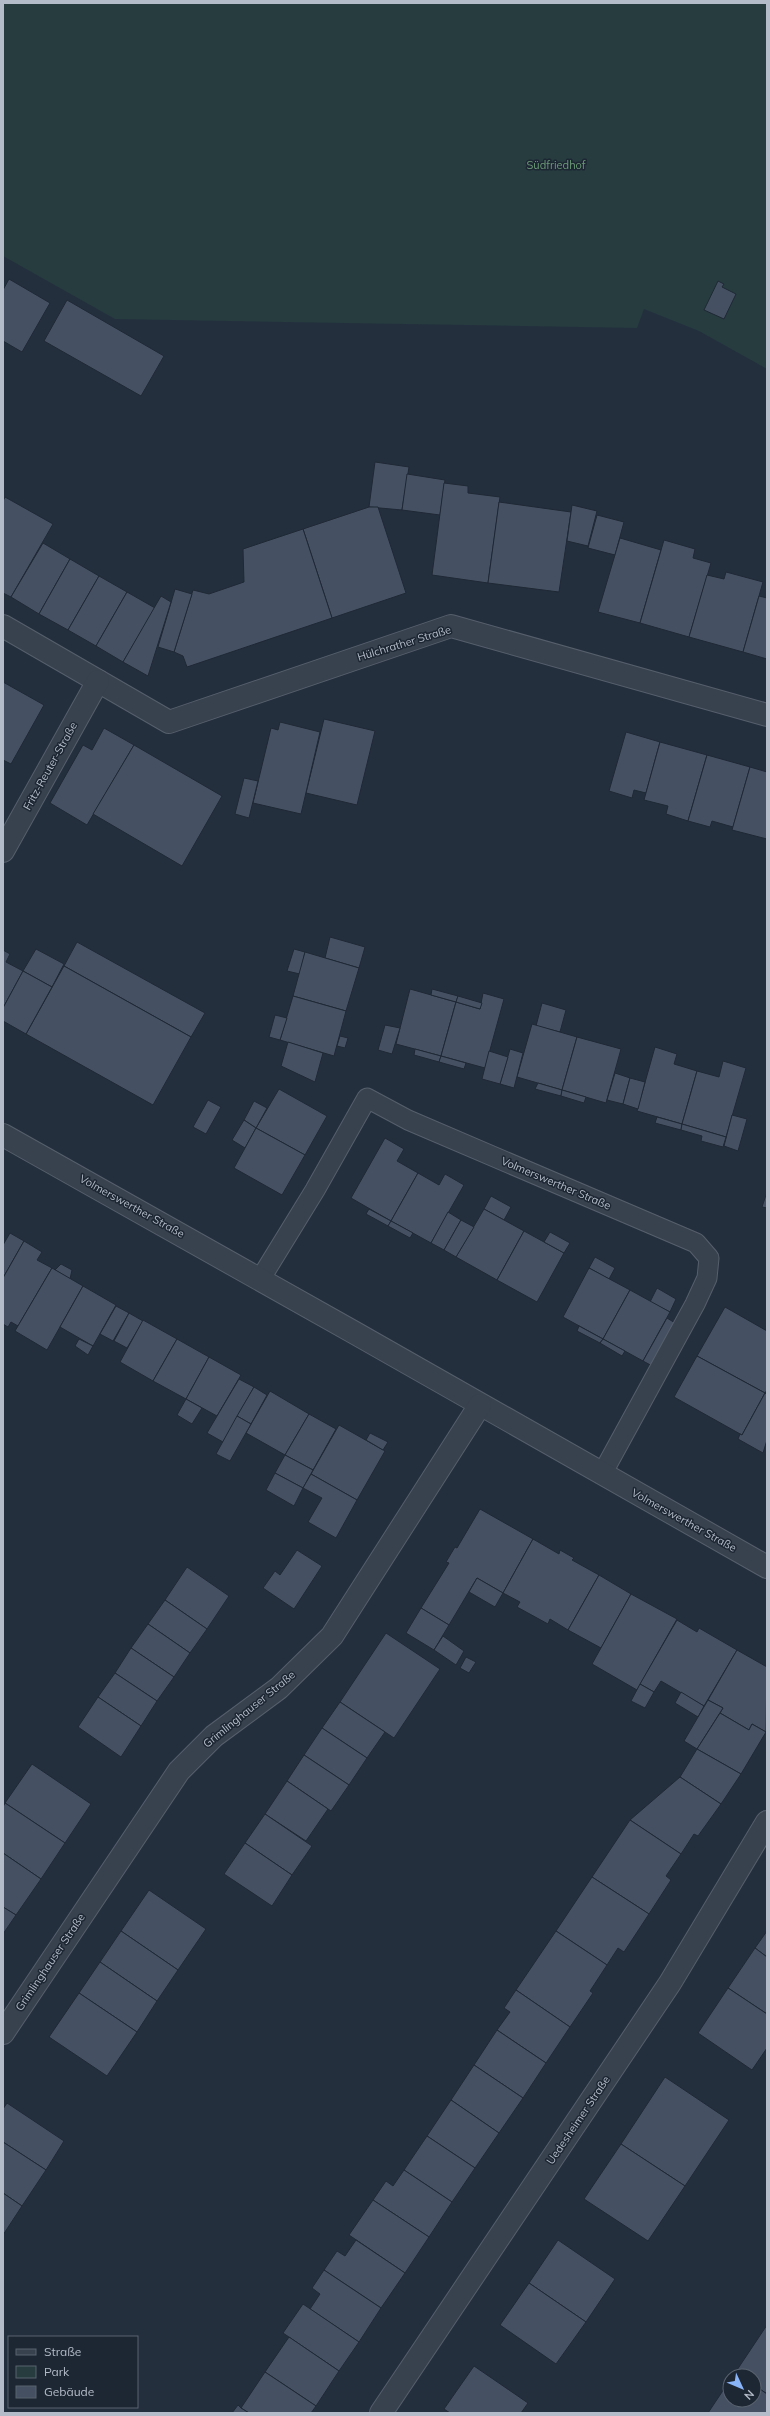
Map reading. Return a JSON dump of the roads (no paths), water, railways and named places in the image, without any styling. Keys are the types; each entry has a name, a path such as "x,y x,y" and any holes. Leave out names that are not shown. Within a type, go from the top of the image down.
{"street":[{"name":"Hülchrather Straße","path":"3,626 168,722 451,626 767,715"},
{"name":"Fritz-Reuter-Straße","path":"3,851 98,681"},
{"name":"Volmerswerther Straße","path":"3,1135 261,1278 480,1405 767,1567"},
{"name":"Grimlinghauser Straße","path":"3,2033 179,1770 214,1736 278,1688 332,1636 480,1405"},
{"name":"Uedesheimer Straße","path":"381,2413 670,1983 767,1822"}],"lane":[{"name":"Volmerswerther Straße","path":"261,1278 315,1190 367,1098 408,1120 696,1243 709,1258 707,1278 695,1304 602,1474"}],"park label":[{"name":"Südfriedhof","path":"556,165"}]}
